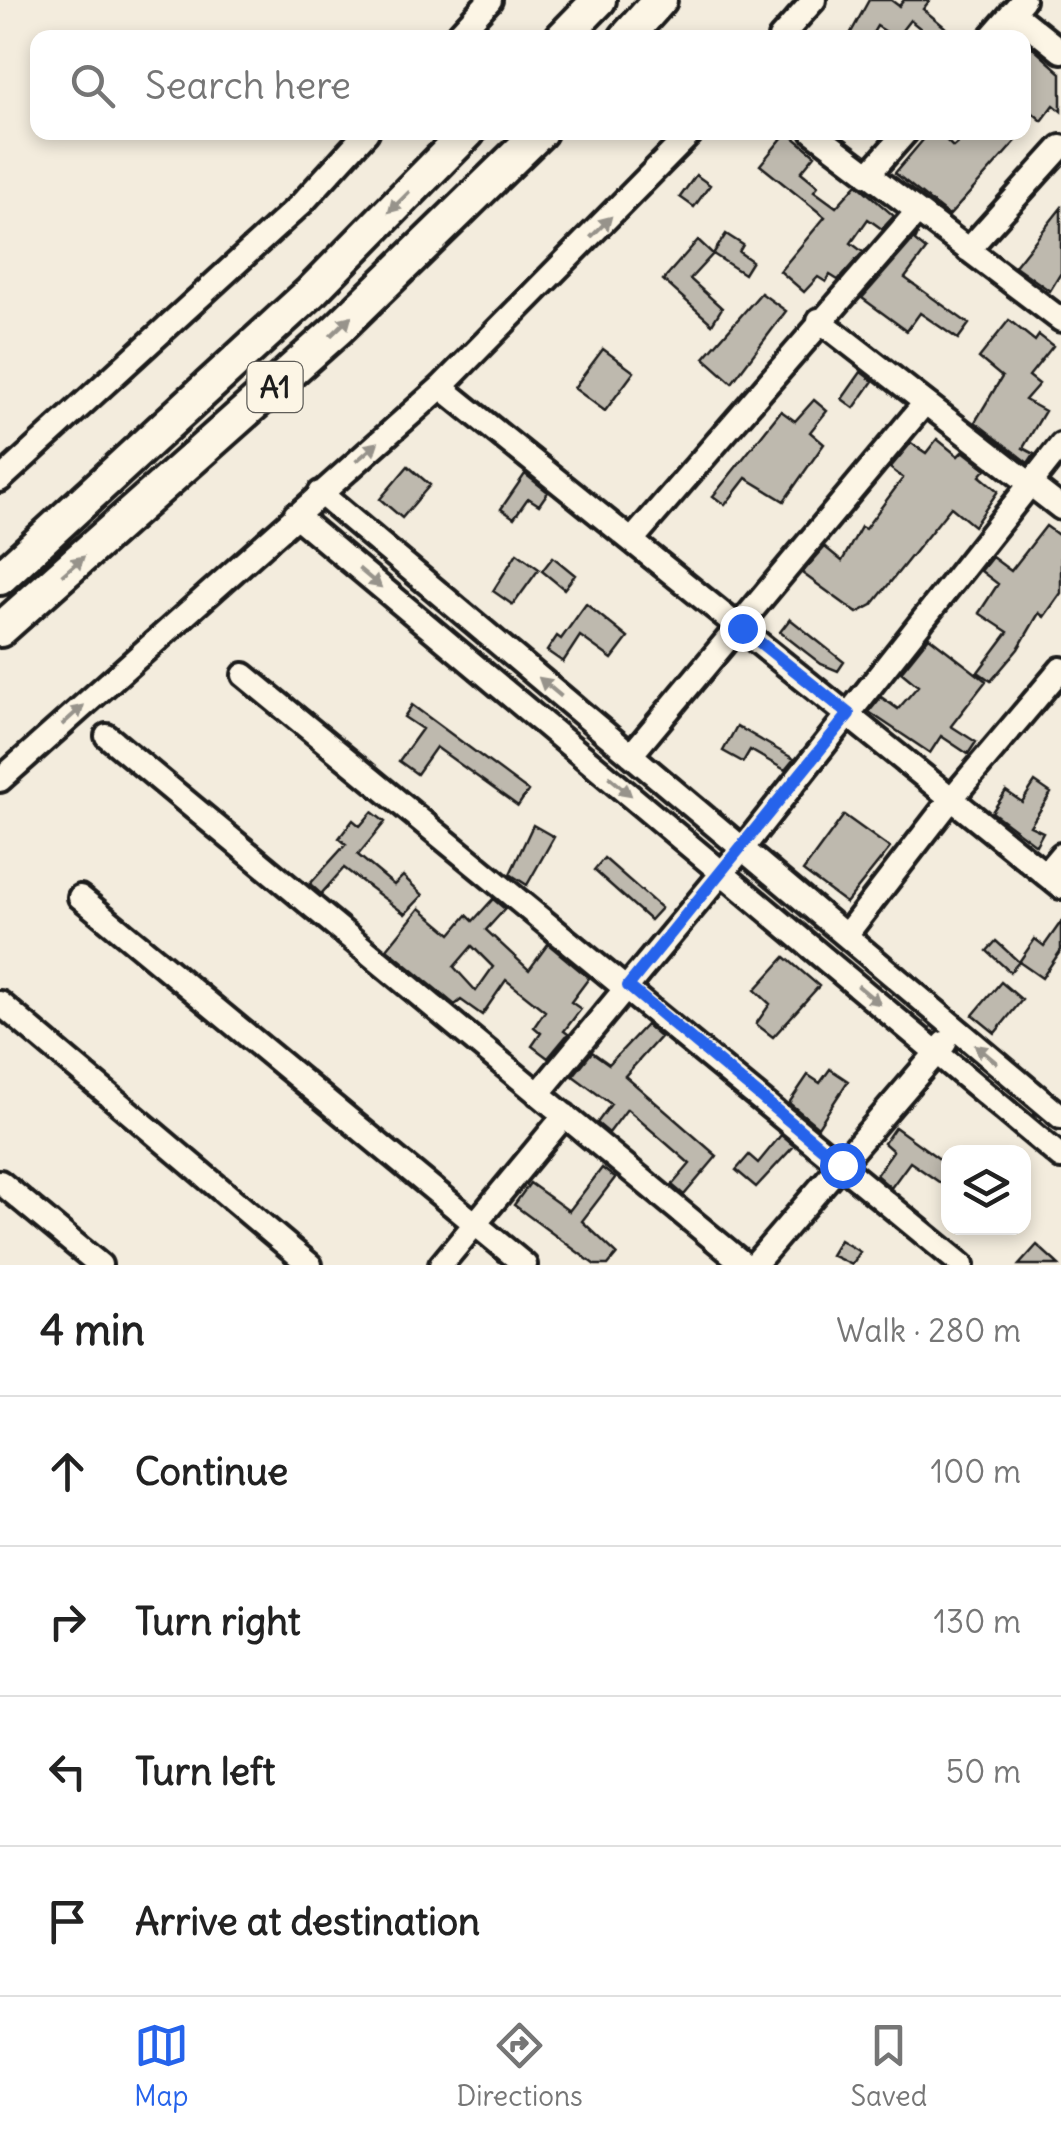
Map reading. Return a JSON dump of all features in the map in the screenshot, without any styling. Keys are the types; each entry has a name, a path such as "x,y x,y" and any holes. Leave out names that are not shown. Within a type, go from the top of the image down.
{"highway":[{"path":"570,30 599,0"},
{"path":"633,30 660,0"},
{"name":"A1","path":"0,578 310,292 460,140"},
{"name":"A1","path":"0,630 338,330 532,140"}],"street":[{"path":"462,30 490,0"},
{"path":"787,30 814,0"},
{"path":"997,30 1017,6 1061,51"},
{"path":"0,480 302,203 360,140"},
{"path":"0,780 441,387 684,140"},
{"path":"823,140 1061,320"},
{"path":"868,175 899,140"},
{"path":"968,250 1061,148"},
{"path":"632,540 819,320 918,212"},
{"path":"819,320 1061,508"},
{"path":"441,387 1053,881 1061,855"},
{"path":"631,755 742,628 924,404"},
{"path":"538,1094 742,849 1061,445"},
{"path":"320,493 1061,1117"},
{"path":"296,515 1061,1157"},
{"path":"846,936 952,798 1061,669"},
{"path":"244,675 628,986 962,1265"},
{"path":"107,736 745,1265"},
{"path":"80,897 525,1265"},
{"path":"0,1003 310,1265"},
{"path":"754,1265 957,1030"},
{"path":"442,1265 565,1115"},
{"path":"5,1194 100,1265"}],"building":[{"path":"869,0 891,0 899,6 904,0 930,0 923,9 948,30 922,30 910,20 902,30 877,26 875,30 852,30"},
{"path":"1031,46 1061,73 1061,111 1054,105 1042,121 1031,111"},
{"path":"780,140 797,140 815,155 801,172 818,186 814,191 836,207 857,184 894,216 882,229 868,219 851,243 863,252 838,280 830,275 826,282 818,277 804,292 780,271 825,217 760,165"},
{"path":"923,140 946,140 953,147 961,140 1017,140 949,216 895,173"},
{"path":"696,175 710,185 694,207 680,197"},
{"path":"1061,208 1061,273 1050,291 1015,266"},
{"path":"726,234 743,245 739,252 752,261 744,274 713,254"},
{"path":"918,234 915,241 926,250 905,278 969,324 958,339 920,313 907,331 862,298"},
{"path":"698,240 713,254 690,279 722,308 712,324 663,280"},
{"path":"761,293 786,311 732,383 704,358"},
{"path":"1009,320 1035,341 1039,335 1053,346 1029,376 1039,384 1025,400 1045,411 1023,448 1034,454 1028,463 975,422 1002,377 979,358"},
{"path":"603,349 634,372 605,411 574,388"},
{"path":"861,372 873,381 854,408 842,399"},
{"path":"814,400 827,411 810,432 824,444 784,501 746,478 725,505 713,496 781,411 795,421"},
{"path":"937,439 958,456 963,451 986,469 980,476 998,491 974,526 951,507 872,605 857,613 802,573 825,547 842,561 861,527 865,529 903,478 890,468 911,443 926,453"},
{"path":"408,466 430,485 402,518 380,499"},
{"path":"525,474 548,492 539,505 528,498 514,518 501,509"},
{"path":"1046,526 1061,537 1061,593 1044,617 1039,613 1018,649 991,681 978,672 1008,632 979,613 998,584 981,571 992,557 1011,571"},
{"path":"517,553 539,569 513,605 493,591"},
{"path":"553,557 575,575 564,589 542,571"},
{"path":"586,604 628,638 612,659 580,636 563,662 547,651 557,636 561,639"},
{"path":"790,619 844,662 838,671 821,664 780,632"},
{"path":"929,637 986,681 951,726 976,742 968,754 941,736 930,753 869,712 881,697 898,709 918,686 901,672"},
{"path":"412,705 528,791 518,806 436,747 417,774 399,761 422,729 404,717"},
{"path":"737,726 794,759 785,770 750,750 743,762 723,751"},
{"path":"1035,782 1051,793 1030,826 1043,832 1036,845 992,812 1006,791 1022,802"},
{"path":"372,812 385,822 358,855 394,885 403,876 423,895 405,914 344,868 321,894 310,884 346,844 339,838 353,820 360,826"},
{"path":"844,815 890,848 846,903 803,871"},
{"path":"533,825 554,837 527,885 510,874"},
{"path":"604,858 661,908 650,920 594,870"},
{"path":"493,899 505,909 486,930 529,970 548,944 589,978 571,1002 581,1009 564,1031 568,1034 548,1058 532,1046 541,1033 534,1027 545,1011 506,980 482,1015 461,1000 455,1005 387,949 420,908 451,934 467,915 473,921","holes":["472,946 493,967 476,991 454,967"]},
{"path":"1061,922 1061,950 1042,978 1019,962 1035,939 1044,946"},
{"path":"996,941 1019,962 1010,972 987,951"},
{"path":"785,957 819,986 773,1037 756,1024 770,1004 755,990"},
{"path":"1001,982 1022,1000 995,1033 973,1015"},
{"path":"646,1025 660,1037 625,1076 717,1156 684,1195 672,1185 690,1164 627,1109 609,1133 597,1123 611,1104 573,1076 592,1052 609,1064"},
{"path":"830,1069 848,1081 818,1127 789,1103 808,1075 820,1083"},
{"path":"895,1127 941,1160 941,1183 910,1162 891,1188 876,1175 893,1151 884,1143"},
{"path":"781,1135 794,1146 756,1187 736,1170 749,1155 758,1163"},
{"path":"602,1168 615,1178 582,1221 617,1254 608,1265 595,1265 514,1205 530,1183 569,1211"},
{"path":"840,1240 860,1252 852,1265 831,1255"},
{"path":"1037,1245 1059,1265 1019,1265"}],"route":[{"path":"742,628 849,714 628,986 842,1165"}]}
